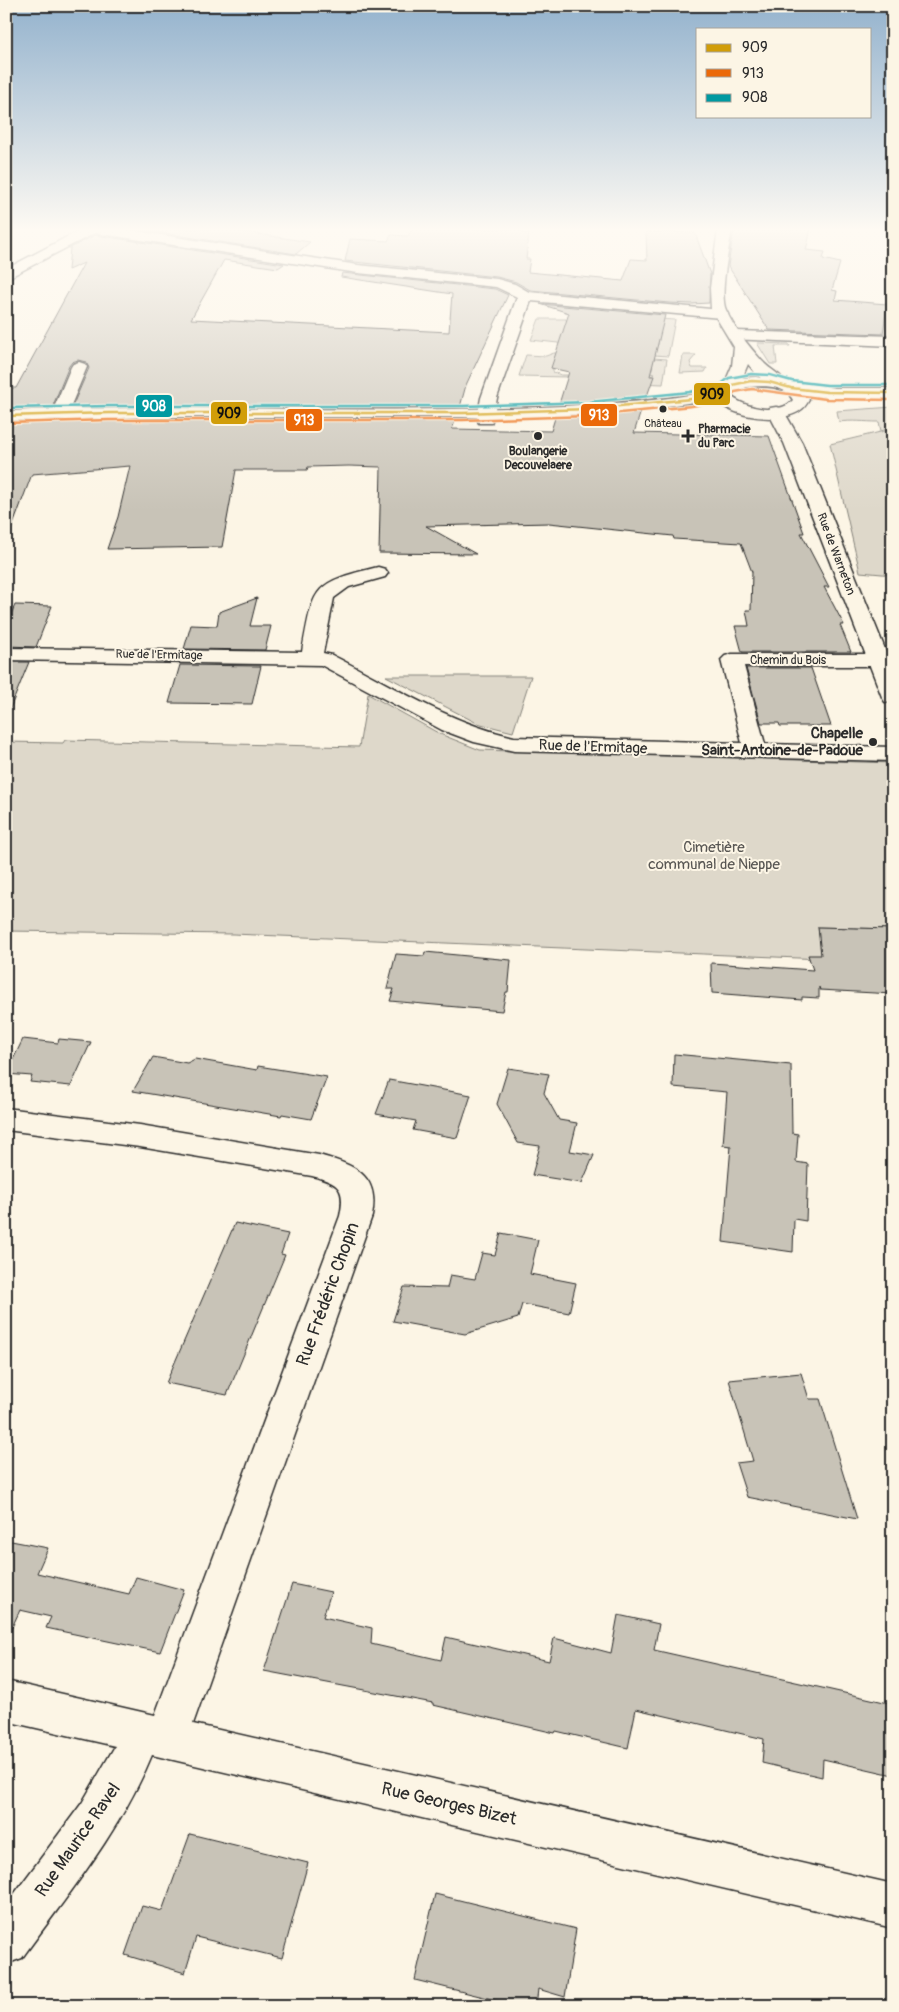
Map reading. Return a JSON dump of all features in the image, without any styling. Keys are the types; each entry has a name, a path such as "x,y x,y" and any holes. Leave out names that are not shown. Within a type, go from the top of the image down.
{"street":[{"path":"485,416 489,398 516,323"},
{"path":"727,323 739,342 764,373 801,397 800,402 796,406"},
{"path":"739,342 893,341"},
{"path":"738,408 726,402 723,397 740,366 739,342"},
{"path":"61,410 79,367"},
{"path":"6,423 105,420 485,416 632,407 692,399 751,382 851,394 893,393"},
{"path":"6,416 109,413 592,417 710,407 738,408 756,412 776,412 825,401 893,401"},
{"name":"Rue de Warneton","path":"776,412 793,443 893,697"},
{"path":"312,657 324,598 328,593 345,583 378,573"},
{"name":"Rue de l'Ermitage","path":"6,654 312,657 335,663 450,726 500,742 530,745 893,754"},
{"name":"Chemin du Bois","path":"755,751 732,660 878,660"},
{"name":"Rue Frédéric Chopin","path":"6,1118 140,1136 312,1165 329,1169 346,1177 355,1186 360,1198 356,1216 154,1736"},
{"name":"Rue Georges Bizet","path":"6,1701 893,1906"},
{"name":"Rue Maurice Ravel","path":"6,1942 97,1818 126,1768 154,1736"}],"green space":[{"path":"538,323 567,323 569,331 563,332 561,339 564,347 558,343 531,340"},
{"path":"658,323 674,323 668,356 640,354 658,345 659,339 656,337"},
{"path":"757,343 789,344 790,346 775,346 777,364 770,364"},
{"path":"554,353 574,354 553,368 553,372 568,375 567,377 519,376 526,355 546,356"},
{"path":"683,355 696,355 690,362 692,368 707,368 705,372 680,373"},
{"path":"641,357 667,359 663,384 637,383 654,377 651,376 654,374 650,373"},
{"path":"893,407 893,427 881,431 879,422 839,422 837,411"},
{"path":"893,429 893,575 860,572 830,444"},
{"path":"386,676 531,676 513,732 477,723"},
{"name":"Cimetière communal de Nieppe","path":"368,694 440,734 480,750 893,763 893,929 818,927 822,959 233,934 6,931 6,742 63,743 65,740 359,747"}],"building":[{"path":"51,323 268,323 449,332 450,323 495,323 466,385 460,407 72,407 89,368 86,362 78,360 72,362 69,366 52,408 6,409 6,388 16,388"},
{"path":"566,323 663,323 650,376 654,376 646,399 559,404 569,372 551,368"},
{"path":"764,323 884,323 883,334 769,330"},
{"path":"641,411 634,433 769,436 804,533 801,533 829,587 824,587 844,625 840,625 851,652 742,652 735,626 749,626 746,610 751,610 752,572 741,543 674,539 673,536 549,523 426,526 476,554 379,553 381,467 349,466 308,467 307,470 236,470 222,547 107,549 118,517 130,466 32,474 10,533 6,533 6,423 157,419 456,419 452,429 551,431 555,418"},
{"path":"257,598 250,626 271,626 265,650 184,649 191,625 217,626 219,612"},
{"path":"15,605 52,606 36,647 6,646 6,626"},
{"path":"6,662 29,662 7,716 6,716"},
{"path":"180,665 261,666 252,704 169,703"},
{"path":"746,668 811,668 831,726 780,726 779,723 761,723"},
{"path":"818,927 893,929 893,994 820,990 819,987 819,998 802,997 802,1000 712,993 711,963 813,970 808,955 821,955"},
{"path":"425,952 511,960 508,992 506,992 502,1011 390,1001 394,989 387,989 396,954 424,956"},
{"path":"23,1039 58,1043 59,1039 91,1042 71,1086 30,1082 32,1076 6,1074"},
{"path":"674,1054 791,1065 792,1133 798,1134 796,1162 808,1164 806,1221 794,1219 793,1252 723,1242 731,1146 723,1145 727,1092 673,1087"},
{"path":"153,1057 187,1063 195,1059 257,1070 258,1066 327,1077 311,1119 282,1114 281,1116 133,1091"},
{"path":"508,1068 549,1074 544,1093 559,1120 577,1123 570,1151 594,1155 582,1183 532,1175 540,1146 518,1143 497,1104"},
{"path":"389,1080 471,1095 457,1138 413,1130 416,1121 376,1114"},
{"path":"235,1223 288,1234 281,1254 285,1255 227,1395 166,1383"},
{"path":"501,1233 538,1240 530,1274 576,1283 569,1313 522,1304 518,1318 465,1334 393,1321 404,1287 447,1288 450,1275 475,1279 482,1253 495,1255"},
{"path":"801,1373 809,1399 820,1399 857,1519 747,1497 736,1463 753,1461 729,1380"},
{"path":"6,1540 48,1548 37,1573 129,1594 136,1577 184,1590 160,1652 46,1628 51,1617 20,1610 6,1640"},
{"path":"292,1584 331,1592 323,1617 372,1628 371,1644 441,1660 446,1637 549,1661 554,1638 611,1653 618,1615 659,1624 654,1650 893,1704 893,1775 823,1759 822,1777 762,1763 764,1739 636,1709 628,1748 433,1705 433,1703 264,1671"},
{"path":"190,1834 308,1863 282,1958 196,1937 185,1973 125,1955 142,1906 162,1911"},
{"path":"435,1894 576,1929 565,1997 538,1989 536,2006 520,2006 415,1980"}],"transit line":[{"name":"908","path":"6,408 109,406 463,406 589,402 690,392 720,385 729,378 751,374 770,375 792,381 827,385 893,385"},
{"name":"909","path":"6,416 109,413 463,413 589,409 691,399 723,392 732,385 751,381 769,382 791,388 827,392 893,393"},
{"name":"913","path":"6,423 109,420 463,420 589,416 692,406 725,399 735,392 752,389 826,399 893,400"}],"place":[{"name":"Château","path":"663,409"},
{"name":"Boulangerie Decouvelaere","path":"538,436"},
{"name":"Pharmacie du Parc","path":"688,436"},
{"name":"Chapelle Saint-Antoine-de-Padoue","path":"873,742"}]}
